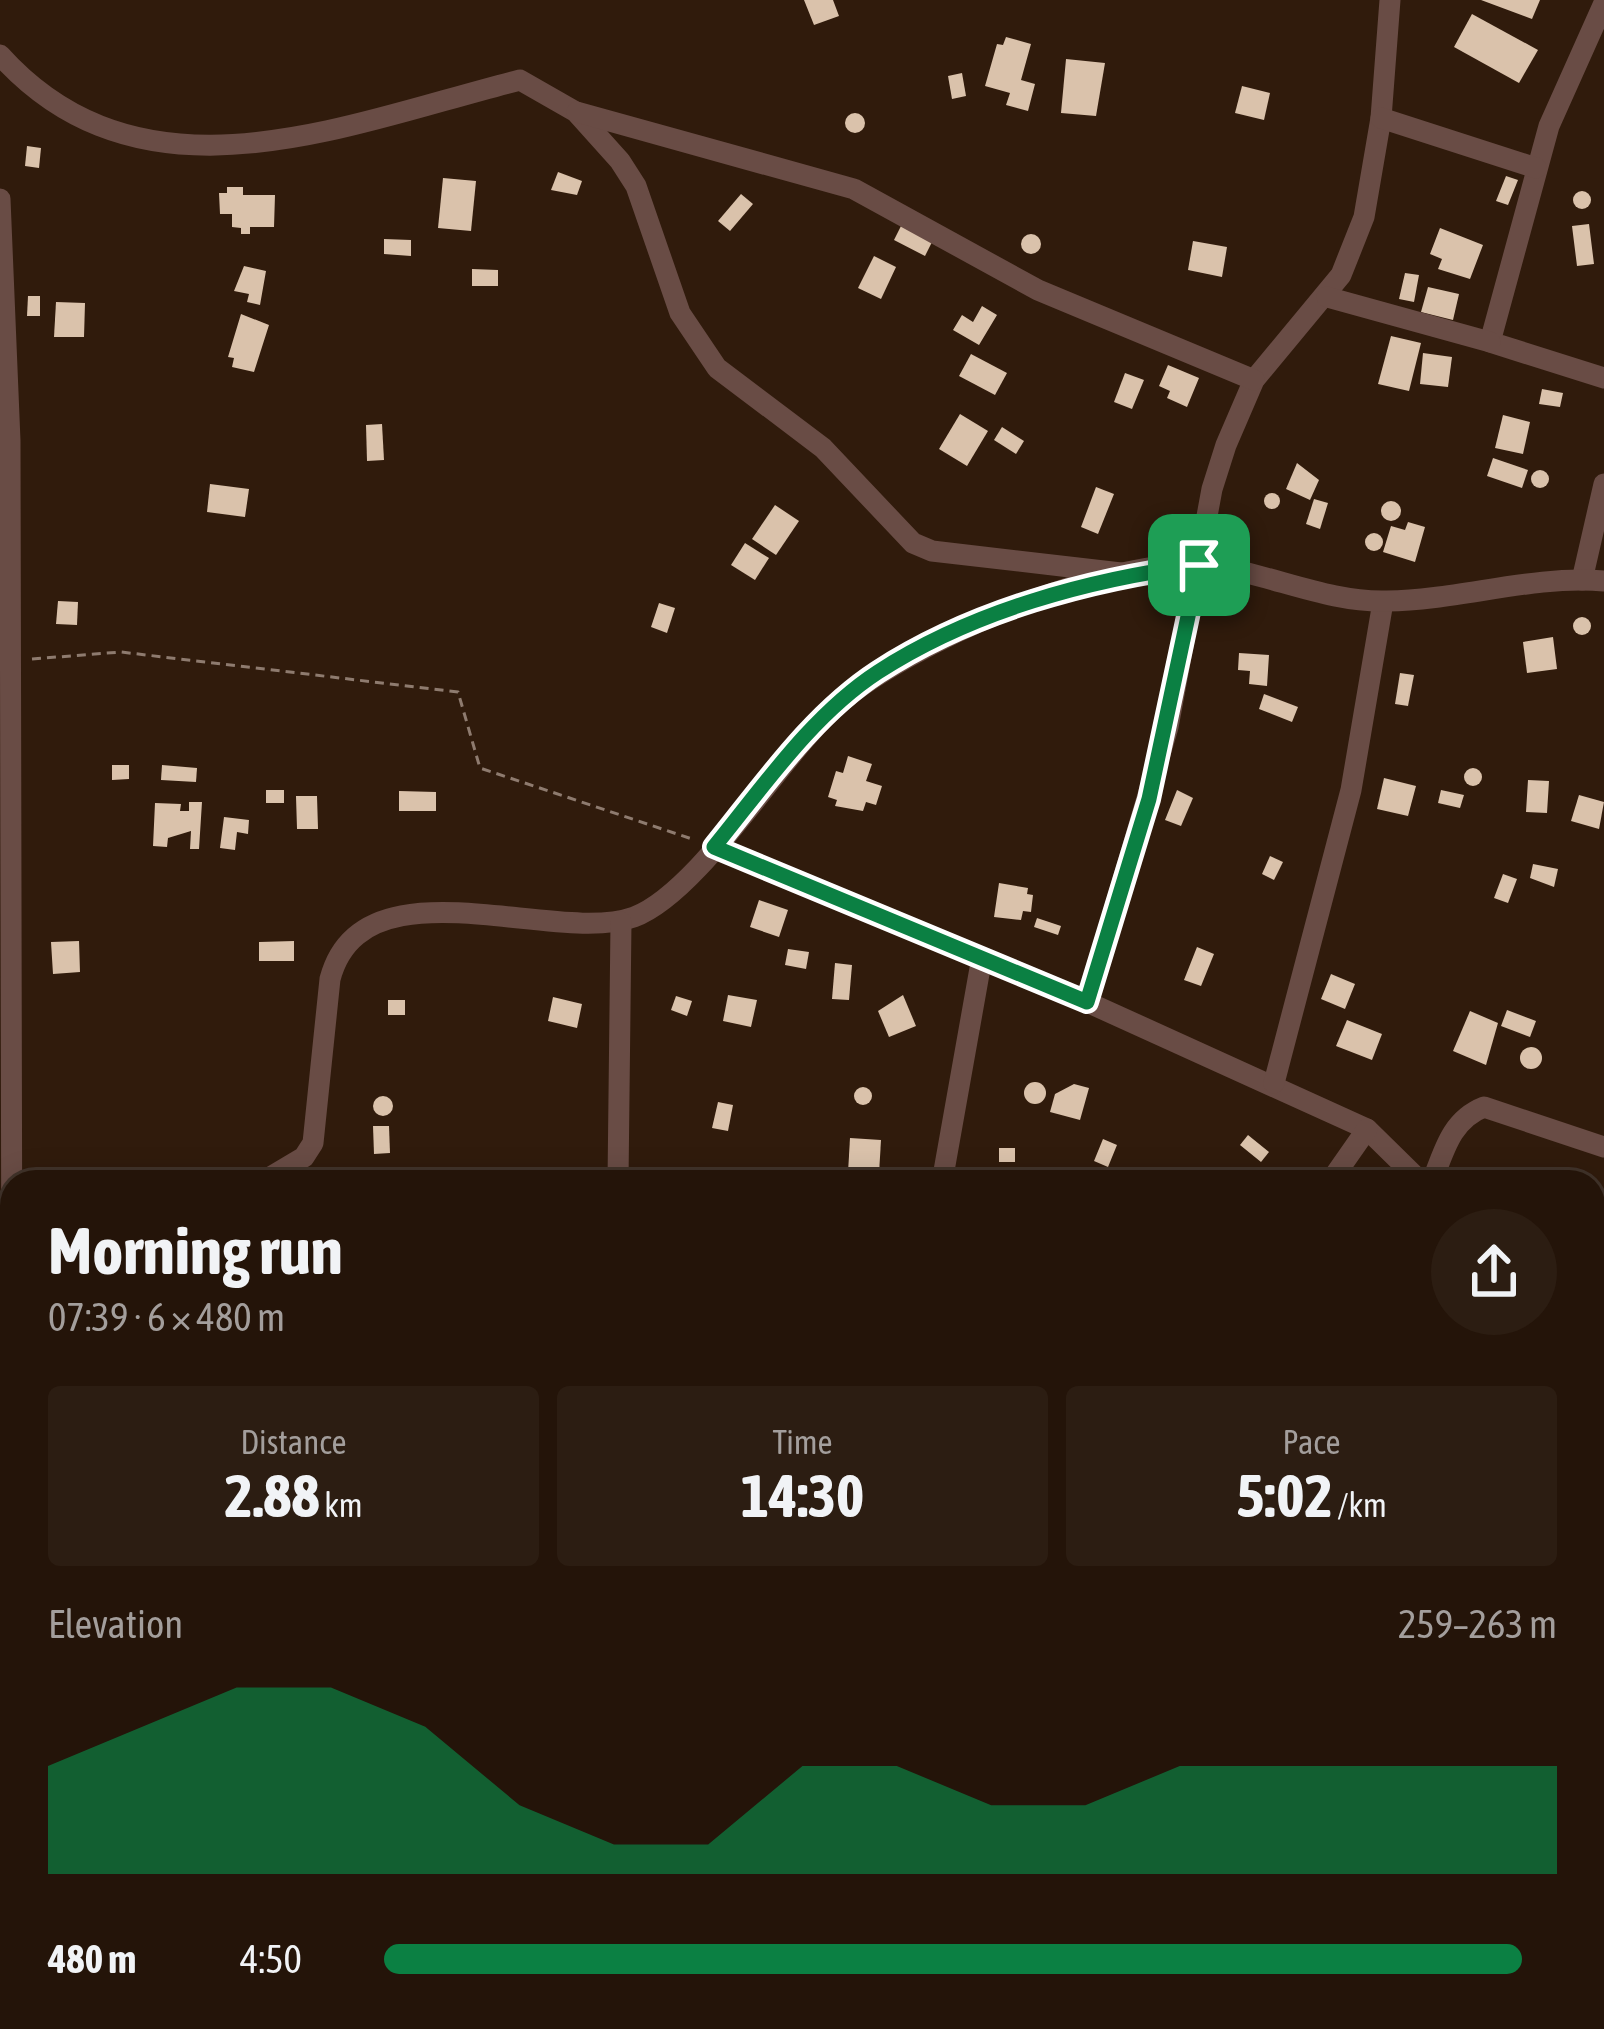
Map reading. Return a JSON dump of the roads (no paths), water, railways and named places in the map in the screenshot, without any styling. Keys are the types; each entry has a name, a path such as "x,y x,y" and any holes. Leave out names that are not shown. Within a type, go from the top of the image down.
{"street":[{"path":"1087,1002 1149,799 1212,488 1254,380 1327,297 1364,217 1381,118 1390,0"},
{"path":"1490,342 1537,168 1596,40 1604,3"},
{"path":"0,55 28,86 75,112 135,134 200,148 268,144 362,125 520,80 576,112 854,189 1038,290 1254,380"},
{"path":"576,112 636,186 664,273 698,345 739,389 823,448 913,543 932,551 1127,574"},
{"path":"1381,118 1537,168"},
{"path":"0,199 9,353 11,1170"},
{"path":"1327,297 1604,378"},
{"path":"282,1170 304,1157 314,1143 330,979 335,958 359,932 443,914 621,922 659,903 714,847 797,746 877,673 1035,600 1127,574 1199,565 1383,602 1593,580 1604,484"},
{"path":"1274,1083 1351,790 1383,602"},
{"path":"714,847 1274,1083 1366,1129 1409,1170"},
{"path":"618,1170 621,922"},
{"path":"944,1170 982,957"},
{"path":"1437,1170 1453,1130 1465,1114 1484,1107 1604,1147"},
{"path":"1338,1170 1366,1129"}]}
